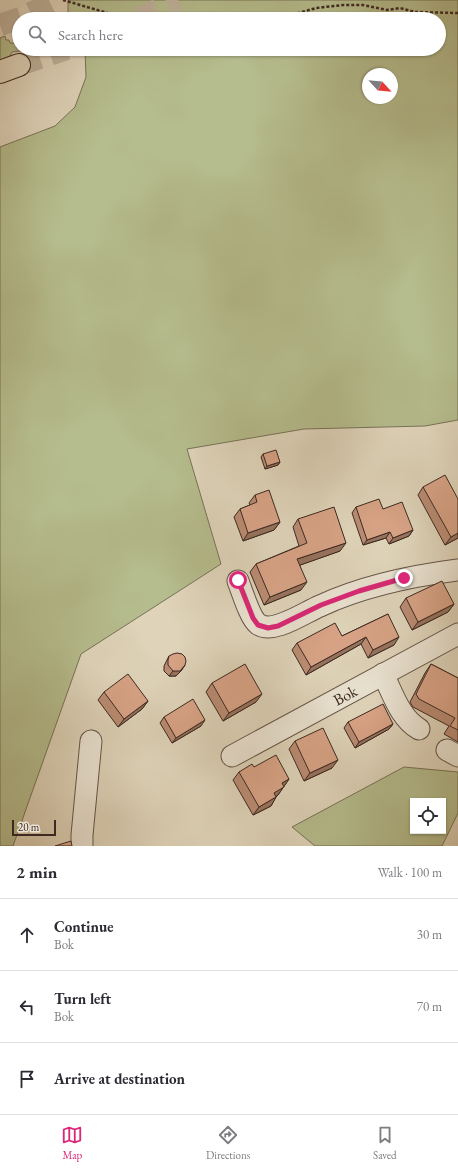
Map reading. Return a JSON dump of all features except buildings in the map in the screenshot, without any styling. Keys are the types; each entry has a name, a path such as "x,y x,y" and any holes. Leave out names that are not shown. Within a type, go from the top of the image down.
{"street":[{"path":"238,580 253,618 258,625 268,628 278,626 321,605 359,591 404,578 458,570"},
{"name":"Bok","path":"232,756 458,634"},
{"path":"383,674 405,718 419,729"},
{"path":"82,846 91,741"}],"path":[{"path":"63,0 104,12"},
{"path":"302,12 316,8 344,5 363,5 387,10 400,8 415,12"},
{"path":"446,13 458,13"}],"green space":[{"path":"68,0 458,0 458,420 425,426 304,429 187,449 221,564 81,654 13,846 0,846 0,147 55,126 75,107 86,77 85,56 446,56 446,12 68,12"},
{"path":"5,36 6,40 9,40 10,43 12,43 12,52 10,56 0,60 0,38"},
{"path":"404,767 458,772 458,813 442,846 315,846 292,827"}],"tunnel":[{"path":"33,12 57,0"},
{"path":"153,12 178,0"},
{"path":"0,25 12,21"},
{"path":"19,65 46,56"}],"route":[{"path":"238,580 253,618 258,625 268,628 278,626 321,605 359,591 404,578"}]}
